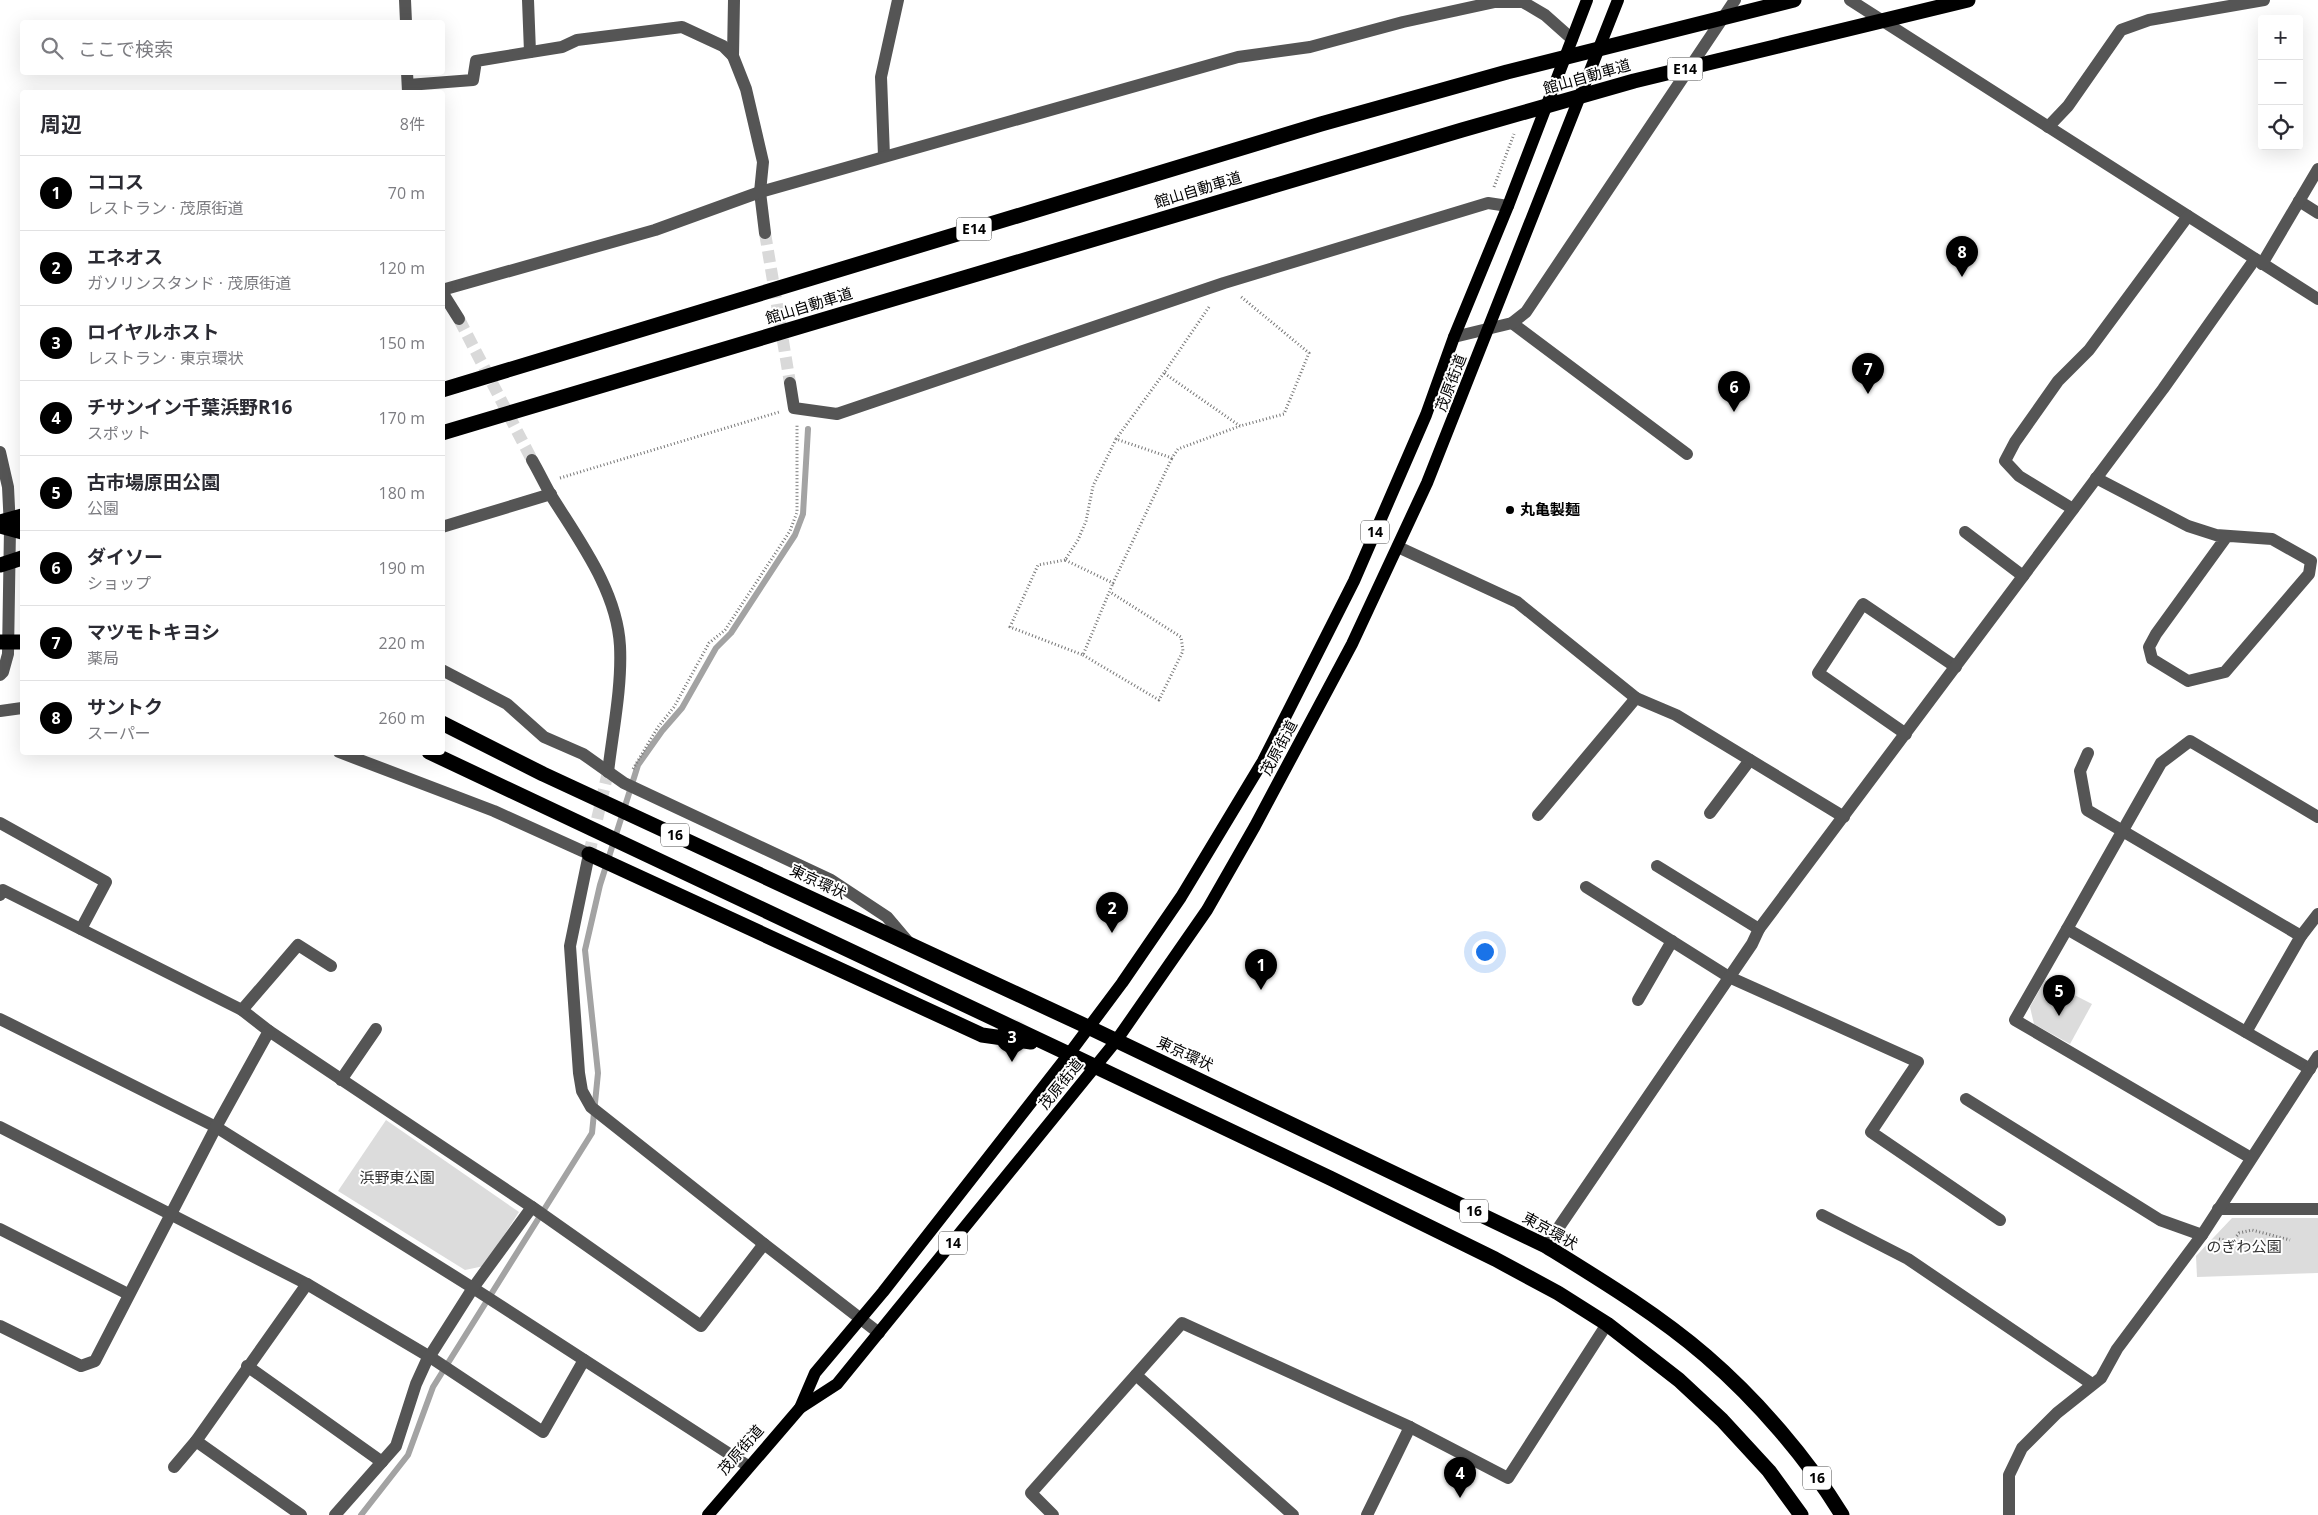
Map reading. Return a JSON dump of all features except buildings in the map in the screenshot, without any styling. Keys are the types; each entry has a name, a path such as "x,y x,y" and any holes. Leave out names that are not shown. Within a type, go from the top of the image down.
{"highway":[{"name":"館山自動車道","path":"445,389 1321,124 1507,72 1794,0"},
{"name":"館山自動車道","path":"445,432 1462,130 1634,81 1968,0"},
{"path":"8,527 20,518"},
{"path":"0,565 20,559"},
{"path":"0,642 20,642"},
{"name":"東京環状","path":"445,725 543,774 1088,1027 1546,1246 1617,1290 1707,1356 1791,1442 1842,1515"},
{"name":"16","path":"436,755 1069,1054 1495,1260 1558,1293 1607,1324 1679,1380 1722,1420 1768,1470 1801,1515"},
{"name":"16","path":"589,854 982,1034 1047,1045"}],"main road":[{"name":"茂原街道","path":"800,1408 815,1374 1069,1054 1182,897 1263,761 1354,580 1426,415 1454,337 1508,206 1587,0"},
{"name":"茂原街道","path":"708,1515 748,1466 800,1408 837,1384 1096,1068 1207,910 1256,826 1352,644 1431,475 1618,0"}],"street":[{"path":"405,0 406,20"},
{"path":"528,0 530,52"},
{"path":"734,0 733,56 746,89 762,162 760,192 765,233"},
{"path":"884,156 881,78 898,0"},
{"path":"1454,337 1512,323 1526,312 1735,0"},
{"path":"1850,0 2318,300"},
{"path":"2048,127 2068,106 2121,30 2149,20 2264,0"},
{"path":"445,290 655,230 760,192 1238,57 1310,47 1404,22 1496,1 1523,2 1545,15 1572,39"},
{"path":"408,83 473,80 476,62 562,47 577,40 682,27 723,46 733,56"},
{"path":"1546,1246 1729,977 1759,929 2259,262 2318,170"},
{"path":"2299,201 2318,214"},
{"path":"790,383 794,408 837,414 1224,283 1488,203 1508,206"},
{"path":"2073,509 2019,476 2005,461 2015,442 2058,381 2089,350 2188,216"},
{"path":"445,296 459,319"},
{"path":"1512,323 1687,454"},
{"path":"0,452 8,487 8,654 3,672 0,675"},
{"path":"532,460 550,494 595,567 614,615 620,645 618,692 608,772"},
{"path":"2096,478 2188,526 2216,535 2272,539 2311,561 2309,574 2226,672 2188,681 2152,659 2149,647 2156,634 2227,536"},
{"path":"445,526 550,494"},
{"path":"1965,532 2023,576"},
{"path":"1398,547 1518,602 1636,698 1676,715 1844,817"},
{"path":"1906,734 1818,673 1864,604 1956,667"},
{"path":"445,672 507,704 544,737 583,754 624,783 831,880 887,917 910,944"},
{"path":"1538,815 1636,698"},
{"path":"0,711 20,708"},
{"path":"2251,1158 2015,1020 2161,763 2190,741 2318,817"},
{"path":"2088,752 2080,771 2087,810 2301,936"},
{"path":"347,755 494,811 589,854 570,946 582,1091 591,1106 879,1333"},
{"path":"1710,813 1750,760"},
{"path":"0,823 106,882 81,930"},
{"path":"1657,866 1759,929"},
{"path":"1586,888 1729,977 1918,1062 1871,1132 2000,1220"},
{"path":"1,891 242,1010 341,1080 532,1207 701,1326 764,1244"},
{"path":"2246,1032 2301,936 2318,914"},
{"path":"2067,929 2310,1069"},
{"path":"1638,1000 1672,941"},
{"path":"242,1010 298,945 331,966"},
{"path":"0,1019 216,1127 473,1288 748,1466"},
{"path":"341,1080 376,1028"},
{"path":"0,1326 81,1366 95,1361 216,1127 270,1031"},
{"path":"2009,1515 2009,1475 2022,1448 2057,1413 2100,1378 2118,1349 2202,1235 2318,1056"},
{"path":"1966,1099 2160,1220 2202,1235"},
{"path":"0,1127 307,1284 430,1356 543,1432 584,1360"},
{"path":"335,1515 396,1446 416,1384 430,1356 473,1288 532,1207"},
{"path":"2218,1209 2318,1209"},
{"path":"1822,1215 1908,1259 2092,1384"},
{"path":"0,1229 128,1294"},
{"path":"174,1467 196,1441 247,1366 307,1284"},
{"path":"1053,1515 1031,1494 1182,1323 1410,1427 1508,1478 1607,1324"},
{"path":"247,1366 382,1462"},
{"path":"1136,1375 1293,1515"},
{"path":"1367,1515 1410,1427"},
{"path":"196,1441 301,1515"}],"path":[{"path":"1065,560 1078,540 1086,521 1093,486 1116,439 1164,373 1224,283 1309,353 1284,414 1240,426 1178,449 1113,583 1083,655"},
{"path":"1164,373 1240,426"},
{"path":"545,482 794,408 799,432 797,512 790,531 725,630 710,643 674,707 658,727 624,783"},
{"path":"1116,439 1172,458"},
{"path":"1110,592 1181,637 1184,651 1159,700 1083,655 1010,627 1038,565 1065,560 1113,583"},
{"path":"2202,1235 2232,1242 2239,1233 2252,1230 2290,1240"}],"green space":[{"path":"2045,980 2092,1004 2070,1044 2034,1024 2030,1007"},
{"name":"浜野東公園","path":"386,1120 519,1212 484,1266 465,1270 338,1191"},
{"name":"のぎわ公園","path":"2232,1218 2318,1218 2318,1273 2197,1277 2196,1256"}],"waterway":[{"path":"361,1515 408,1455 433,1387 592,1133 598,1073 585,950 600,885 638,765 662,731 682,708 716,648 731,633 795,535 803,514 808,429"}],"tunnel":[{"path":"765,233 790,383"},
{"path":"459,319 532,460"},
{"path":"589,854 608,772"}],"place":[{"name":"サントク","path":"1962,277"},
{"name":"マツモトキヨシ","path":"1868,394"},
{"name":"ダイソー","path":"1734,412"},
{"name":"丸亀製麺","path":"1510,510"},
{"name":"エネオス","path":"1112,933"},
{"name":"ココス","path":"1261,990"},
{"name":"古市場原田公園","path":"2059,1016"},
{"name":"ロイヤルホスト","path":"1012,1062"},
{"name":"チサンイン千葉浜野R16","path":"1460,1498"}]}
